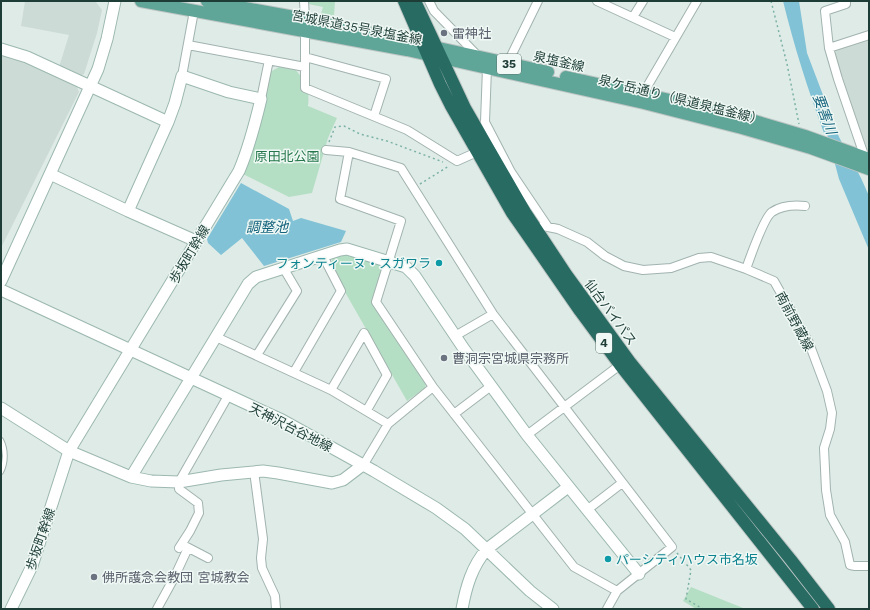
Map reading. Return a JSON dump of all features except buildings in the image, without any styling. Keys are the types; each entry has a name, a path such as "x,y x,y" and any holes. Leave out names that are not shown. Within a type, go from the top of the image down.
{"highway":[{"name":"仙台バイパス","path":"404,1 428,49"},
{"name":"仙台バイパス","path":"415,1 428,49 440,84 477,152 516,218 580,311 620,365 814,609"},
{"name":"仙台バイパス","path":"441,58 465,108 504,177 542,228 566,274 630,362 829,609"}],"main road":[{"name":"宮城県道35号泉塩釜線","path":"141,1 305,31 428,49"},
{"name":"泉塩釜線","path":"207,1 305,19 428,49 478,56 645,98 724,112 864,161"},
{"name":"泉ケ岳通り（県道泉塩釜線）","path":"428,49 441,58 645,98"}],"street":[{"path":"1,281 91,87 103,53 115,1"},
{"path":"304,1 305,19"},
{"path":"429,1 434,11 478,56"},
{"path":"508,63 538,1"},
{"path":"597,1 675,37"},
{"path":"633,17 643,1"},
{"path":"645,98 648,84 697,1"},
{"path":"846,1 846,4 825,11 830,48 838,79 864,161"},
{"path":"128,211 175,103 182,76 194,11"},
{"path":"305,31 305,88 407,130 457,161 477,152"},
{"path":"830,48 869,35"},
{"path":"188,45 305,67"},
{"path":"1,49 27,58 168,122"},
{"path":"305,57 386,79 374,116"},
{"path":"182,76 229,92 261,99 269,60"},
{"path":"487,68 484,122 542,228"},
{"name":"歩坂町幹線","path":"11,609 32,566 69,451 239,171 256,123 261,99"},
{"path":"326,150 349,152 401,168 493,314 672,547 617,591 607,609"},
{"path":"349,152 340,199 401,221 376,302 433,387 574,567 617,591"},
{"path":"50,174 196,241"},
{"path":"746,269 771,212 780,208 796,205 805,206"},
{"name":"南前野蔵線","path":"542,228 558,229 587,242 605,256 624,266 643,270 672,268 699,258 711,257 746,269 774,281 809,343 828,392 832,413 830,429 824,448 826,490 830,515 845,542 850,565 869,566"},
{"path":"131,477 248,284 256,277 340,250 348,249 406,267 415,276 455,336 527,435 640,574"},
{"path":"294,372 341,292 323,256"},
{"path":"257,355 297,291 284,268"},
{"name":"天神沢台谷地線","path":"1,290 282,420 364,464 436,508 465,529 530,592 553,609"},
{"path":"455,336 493,314"},
{"path":"331,390 364,333 387,375 367,410"},
{"path":"216,336 331,390 367,410 388,424"},
{"path":"527,435 620,365"},
{"path":"454,414 492,386"},
{"path":"1,408 69,451 131,477 151,481 178,482 254,472 278,473 332,483 343,480 364,464 388,424 433,387"},
{"path":"157,609 174,578 183,547 199,513 198,503 179,489 178,482 228,396"},
{"path":"254,472 263,539 262,568 275,596 276,609"},
{"path":"587,510 622,483"},
{"path":"462,609 472,572 487,549 568,487"},
{"path":"183,547 208,558"}],"lane":[{"path":"1,440 4,444 5,457 1,472"}],"path":[{"path":"771,1 787,64 799,128"},
{"path":"326,150 335,127 344,126 360,134 387,141 443,162"},
{"path":"414,188 457,161"},
{"path":"672,547 691,570 686,599 703,609"}],"shaded area":[{"path":"25,1 96,2 102,10 97,33 84,74 80,76 59,67 69,35 21,26"},
{"path":"869,40 869,151 867,150 834,54 837,50"},
{"path":"1,53 23,60 76,85 79,92 1,248"}],"green space":[{"path":"308,1 335,1 334,16 321,14 323,7 308,4"},
{"name":"原田北公園","path":"279,67 295,69 299,74 308,90 308,106 337,118 328,138 312,193 289,197 241,173 270,72"},
{"path":"346,255 379,263 382,269 373,301 374,305 426,383 425,388 407,401 345,292 331,263 333,258"},
{"path":"691,587 743,609 696,609 683,601"}],"water":[{"name":"要害川","path":"783,1 799,1 807,53 839,137 869,196 869,250 839,179 827,134 824,133 812,101"},
{"name":"調整池","path":"241,183 289,209 293,221 301,218 346,231 341,242 264,266 242,238 221,255 208,243 207,239"}],"place":[{"name":"雷神社","path":"444,33"},
{"name":"フォンティーヌ・スガワラ","path":"439,263"},
{"name":"曹洞宗宮城県宗務所","path":"444,358"},
{"name":"パーシティハウス市名坂","path":"608,559"},
{"name":"佛所護念会教団 宮城教会","path":"94,577"}]}
